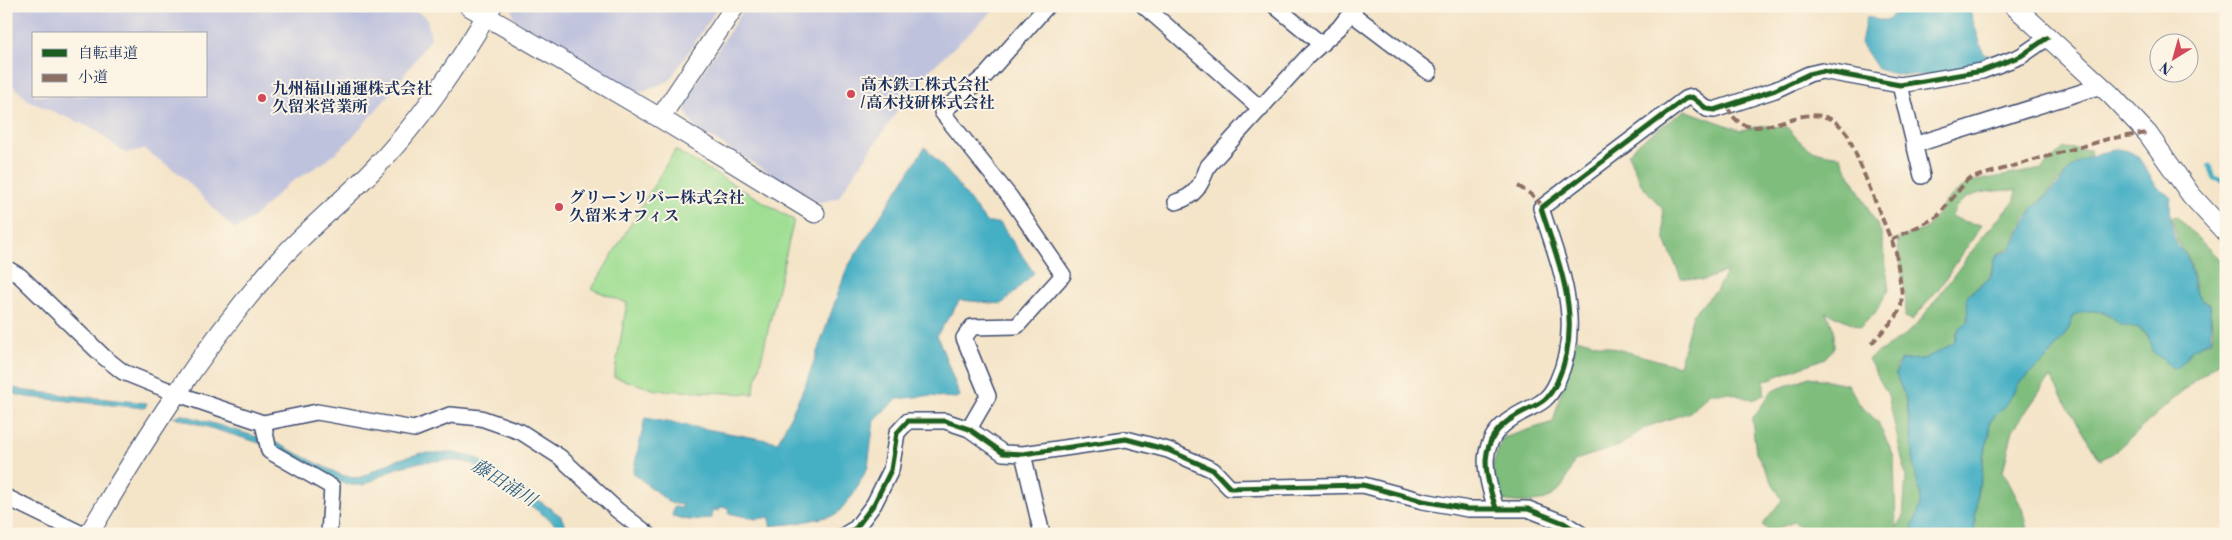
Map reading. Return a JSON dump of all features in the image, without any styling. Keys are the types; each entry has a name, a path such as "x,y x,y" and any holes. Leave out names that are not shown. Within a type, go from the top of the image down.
{"street":[{"path":"469,6 489,11 815,212"},
{"path":"660,118 735,6"},
{"path":"969,428 988,396 964,338 972,327 1017,326 1063,275 1010,197 942,112 986,75 1047,6"},
{"path":"1144,6 1261,109"},
{"path":"1275,6 1321,44"},
{"path":"2014,6 2101,86 2148,134 2191,195 2226,233"},
{"path":"1176,202 1190,198 1202,182 1208,166 1354,10 1429,72"},
{"path":"89,534 133,458 175,393 222,328 276,264 369,174 405,133 445,82 489,11"},
{"path":"1496,508 1485,468 1488,448 1497,432 1513,417 1545,401 1557,381 1568,347 1571,315 1566,284 1541,208 1684,99 1692,97 1707,109 1714,110 1775,90 1809,74 1822,71 1900,85 1982,71 2021,56 2047,38"},
{"path":"1900,85 1922,176"},
{"path":"1914,145 2101,86"},
{"path":"6,268 20,276 104,357 123,372 265,429 317,412 414,429 450,415 481,418 522,432 560,457 618,510 648,534"},
{"path":"846,534 856,528 874,504 891,470 897,432 908,421 945,421 969,428 1003,453 1023,454 1126,439 1168,450 1213,470 1230,488 1363,485 1423,501 1468,509 1528,509 1564,523 1581,534"},
{"path":"265,429 269,451 332,487 329,534"},
{"path":"1023,454 1042,534"},
{"path":"6,497 82,534"}],"shaded area":[{"path":"6,6 408,6 427,18 431,39 389,95 348,142 326,161 287,185 255,216 235,230 181,175 144,149 125,153 94,129 29,101 6,79"},
{"path":"512,6 719,6 669,81 636,94 523,27 513,16"},
{"path":"746,6 998,6 918,81 838,198 820,203 695,128 685,111 690,92"}],"green space":[{"path":"1685,110 1740,130 1761,126 1787,127 1810,149 1840,156 1881,232 1889,289 1875,313 1861,327 1826,312 1834,330 1834,348 1825,358 1764,381 1764,395 1753,400 1730,393 1710,393 1690,412 1646,427 1619,446 1575,460 1563,485 1550,497 1534,502 1499,500 1490,471 1503,438 1553,422 1576,338 1679,366 1693,314 1717,289 1727,271 1704,280 1681,278 1665,240 1662,208 1641,184 1628,154 1640,142"},
{"path":"2064,148 2090,150 2091,154 2072,168 2034,207 2026,217 2011,247 1998,254 1994,260 1989,279 1968,294 1967,323 1956,333 1955,343 1924,359 1900,360 1896,367 1896,375 1906,400 1915,471 1920,491 1921,506 1910,534 1810,534 1794,522 1770,531 1762,525 1782,500 1756,453 1752,419 1772,391 1809,377 1848,384 1860,405 1878,422 1894,457 1896,528 1903,518 1906,477 1888,395 1868,359 1905,335 1919,322 1984,235 2015,200 2016,190 1978,194 1962,201 1956,207 1952,216 1962,221 1982,225 1940,287 1912,320 1905,317 1906,303 1897,239 1926,229 1947,200 1969,182 2042,169"},
{"path":"675,150 794,220 753,394 656,390 614,377 627,303 592,289"},
{"path":"2176,216 2226,266 2225,358 2194,381 2113,453 2100,460 2050,377 2013,430 2003,471 2022,508 2028,534 1974,534 1977,493 1982,474 1984,451 1990,436 1989,423 2005,405 2023,378 2048,358 2068,330 2075,314 2085,310 2097,310 2127,325 2137,327 2148,336 2153,352 2174,368 2179,366 2195,346 2211,342 2213,336 2210,304 2202,301 2196,293 2190,261 2177,241 2172,218"}],"water":[{"path":"1901,6 1968,6 1984,54 2004,58 1957,70 1925,75 1893,74 1878,69 1861,43 1866,18 1888,20"},
{"path":"925,147 951,176 987,223 1000,223 1034,273 1002,304 960,300 937,335 960,396 957,398 924,396 897,399 874,420 868,467 853,495 836,515 798,523 770,526 770,517 756,519 728,513 729,508 719,507 718,511 712,509 712,518 689,520 672,516 674,507 682,508 683,505 670,503 633,473 645,418 778,442 805,386 847,268"},
{"path":"2118,149 2127,151 2138,158 2152,180 2171,198 2171,220 2176,243 2188,259 2195,291 2203,301 2210,305 2211,340 2192,349 2178,368 2173,368 2152,351 2148,335 2139,328 2120,324 2104,312 2085,311 2074,315 2068,330 2048,358 2022,380 2003,408 1989,422 1989,437 1983,455 1982,475 1977,490 1974,534 1910,534 1920,507 1920,492 1915,472 1907,401 1896,375 1900,360 1924,359 1954,343 1959,328 1968,321 1967,296 1991,277 1994,260 1998,255 2011,249 2033,208 2059,184 2070,169 2082,160"},
{"path":"6,386 26,391 147,403 145,408 27,397 6,392"},
{"name":"藤田浦川","path":"181,414 274,442 341,475 355,478 396,460 422,453 455,453 479,459 561,516 568,534 559,534 556,526 549,519 473,464 445,460 421,462 396,468 364,485 351,485 339,482 273,447 174,417"}],"waterway":[{"path":"2209,166 2214,178 2226,182"}],"marked path":[{"path":"1727,106 1738,121 1752,127 1767,126 1800,117 1817,115 1833,120 1848,135 1896,252 1902,294 1901,306 1896,317 1869,346"},
{"path":"1891,240 1937,217 1968,179 2108,139 2147,133"},
{"path":"1518,186 1532,195 1543,206"}],"cycle path":[{"path":"1496,508 1486,470 1488,447 1493,436 1502,426 1514,417 1539,404 1553,390 1565,360 1569,338 1566,294 1541,208 1685,99 1692,97 1707,109 1714,110 1775,90 1809,74 1822,71 1900,85 1982,71 2021,56 2047,38"},
{"path":"846,534 856,528 874,504 891,470 897,433 908,421 945,421 969,429 1003,453 1023,454 1126,439 1168,450 1213,470 1230,488 1363,485 1423,501 1468,509 1528,509 1564,523 1581,534"}],"place":[{"name":"高木鉄工株式会社 / 高木技研株式会社","path":"851,94"},
{"name":"九州福山通運株式会社 久留米営業所","path":"262,98"},
{"name":"グリーンリバー株式会社 久留米オフィス","path":"559,207"}]}
